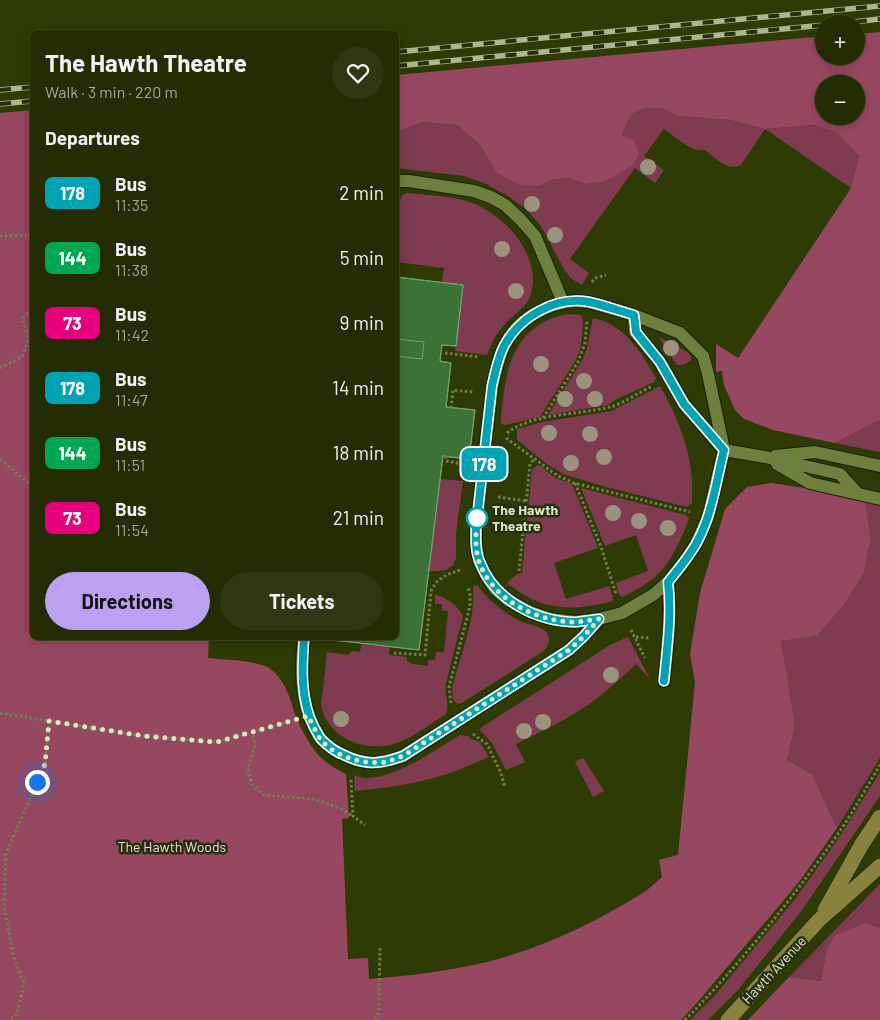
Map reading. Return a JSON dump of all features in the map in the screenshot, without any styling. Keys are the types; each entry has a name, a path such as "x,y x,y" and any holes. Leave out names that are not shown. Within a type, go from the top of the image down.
{"street":[{"name":"Hawth Avenue","path":"819,920 862,844 880,817"},
{"name":"Hawth Avenue","path":"728,1020 819,920 880,866"}],"lane":[{"path":"399,181 474,191 491,197 505,205 535,236 563,302"},
{"path":"563,302 589,302 634,315 680,333 702,356 708,374 724,450 708,517 696,544 668,582 653,595 622,614 575,622 551,619 530,612 508,600 496,590 487,577 479,561 476,544 476,528 492,386 500,356 512,333 522,323 535,313 563,302"},
{"path":"634,315 636,332 660,362 684,404 724,450 840,474 858,494"},
{"path":"765,457 815,452 880,466"},
{"path":"765,457 810,483 880,499"},
{"path":"840,474 863,462"},
{"path":"664,681 669,618 668,582"},
{"path":"304,640 303,686 308,716 321,739 335,751 350,758 369,763 387,762 403,756 569,650 599,619"}],"path":[{"path":"0,236 30,235"},
{"path":"543,419 582,353 585,343 591,284 595,278 606,275"},
{"path":"0,368 22,357 28,343 27,332 22,319 27,313 30,313"},
{"path":"445,353 481,358"},
{"path":"669,378 611,407 543,419 514,427 503,436 558,476 574,483 708,517"},
{"path":"451,408 453,390 476,392"},
{"path":"446,456 446,461 463,464 466,469"},
{"path":"519,572 530,464 535,458"},
{"path":"0,459 30,484"},
{"path":"574,483 601,547 622,614 646,661"},
{"path":"461,562 464,576"},
{"path":"394,653 424,655 431,591 434,584 439,579 462,569"},
{"path":"467,583 470,594 470,606 449,687 451,702 470,731 487,744 501,773 505,788"},
{"path":"0,713 144,736 217,742 308,716"},
{"path":"10,1020 17,1014 24,983 14,958 4,906 6,854 45,764 49,721"},
{"path":"253,732 255,746 248,768 252,784 264,795 313,799 339,808 366,825"},
{"path":"350,758 353,816"},
{"path":"685,1020 712,993 794,894 839,832 880,765"},
{"path":"376,1020 379,1012 380,946"}],"shaded area":[{"path":"645,108 661,108 678,116 730,120 765,129 741,165 731,166 722,163 705,150 689,147 664,129 644,156 664,170 655,183 635,168 570,259 589,273 582,285 572,279 565,271 541,226 527,210 508,196 484,183 464,176 399,168 399,131 423,122 457,125 480,145 496,172 538,186 554,179 572,178 585,184 604,182 631,166 622,137 632,114"},
{"path":"815,125 837,133 859,156 851,188 765,129"},
{"path":"406,193 440,196 474,204 503,222 525,249 531,265 533,281 530,297 525,305 501,328 487,355 455,351 463,285 442,282 444,268 399,262 399,209 402,195"},
{"path":"568,314 580,315 583,319 580,350 576,360 540,417 505,425 501,424 505,384 509,368 523,339 534,328 549,320"},
{"path":"593,318 614,326 623,333 638,349 656,378 654,382 608,405 548,415 583,359"},
{"path":"659,337 687,352 691,356 691,360 682,365 676,364"},
{"path":"660,386 677,419 691,468 692,503 687,507 606,487 563,474 517,440 517,429 542,422 611,411"},
{"path":"880,420 880,452 835,443"},
{"path":"538,465 556,478 572,484 598,548 554,563 566,599 609,586 613,597 612,601 583,607 557,607 532,599 507,583 517,574 522,573 532,469"},
{"path":"440,479 463,481 456,534 456,558 453,565 446,570 429,571"},
{"path":"581,488 686,515 689,519 675,551 666,565 654,578 623,597 619,595 616,583 648,571 636,535 605,546"},
{"path":"865,502 880,505 880,758 837,828 812,774 787,760 795,725 781,641 817,636 844,605 864,573 871,537"},
{"path":"477,585 492,602 509,615 545,631 549,640 544,651 460,704 456,703 453,699 452,690 470,626 473,587"},
{"path":"435,595 452,603 463,616 446,683 446,714 415,734 393,744 368,746 344,738 327,721 321,707 327,652 348,655 352,651 360,652 361,644 390,647 389,655 407,657 407,661 413,664 428,666 428,660 435,660 436,652 444,652 448,611 442,610 442,604 435,604"},
{"path":"628,637 650,679 636,664 588,705 562,721 516,744 525,762 506,770 492,743 479,729 610,645"},
{"path":"460,735 468,736 480,742 489,757 453,772 429,779 392,787 355,791 354,775 365,778 389,774 402,769"},
{"path":"583,758 604,791 593,797 575,762"},
{"path":"880,772 880,796 800,913 737,991 708,1020 690,1020 716,994 795,899 840,836"},
{"path":"880,884 880,928 865,923 826,953 821,981 789,977"}],"green space":[{"path":"880,32 880,420 835,443 773,430 744,419 735,410 724,385 722,371 716,372 716,344 738,358 851,188 859,156 837,133 815,125 765,129 730,120 678,116 661,108 645,108 632,114 622,136 634,140 639,154 632,166 604,182 585,184 571,178 554,179 538,186 518,184 496,172 480,145 457,125 423,122 399,131 399,75 815,37 815,65 865,65 865,33"},
{"name":"The Hawth Woods","path":"30,110 30,640 209,640 208,658 259,664 277,675 288,693 295,714 312,747 325,761 346,774 349,818 342,819 348,959 368,958 369,979 414,975 458,968 507,957 586,925 644,892 662,877 659,860 678,855 695,682 690,654 700,593 725,509 747,487 771,483 811,489 865,502 871,537 864,573 844,605 817,636 781,641 795,725 787,760 812,774 837,828 789,894 681,1020 0,1020 0,113"},
{"path":"865,923 880,928 880,1020 748,1020 789,977 821,981 826,953 834,936"}],"building":[{"path":"399,277 463,285 456,346 442,345 440,361 451,363 446,407 475,410 469,459 443,456 419,650 333,640 399,640"},
{"path":"399,277 463,285 456,346 442,345 440,361 451,363 446,407 475,410 469,459 443,456 419,650 333,640 399,640 399,356 422,359 424,342 399,339"}],"railway":[{"path":"399,52 880,6"},
{"path":"865,21 880,19"},
{"path":"399,66 815,26"},
{"path":"0,90 30,87"},
{"path":"0,104 30,101"}],"bus line":[{"name":"178","path":"304,640 303,686 308,716 321,739 335,751 350,758 369,763 387,762 403,756 569,650 599,619 575,622 551,619 530,612 508,600 496,590 487,577 479,561 476,544 476,528 492,386 495,370 505,345 512,333 535,313 563,302 589,302 634,315 636,332 660,362 684,404 724,450 708,517 696,544 668,582 669,618 664,681"}],"place":[{"name":"The Hawth Theatre","path":"477,518"}],"route":[{"path":"37,782 45,764 49,721 144,736 217,742 308,716 321,739 335,751 350,758 369,763 387,762 403,756 569,650 599,619 575,622 551,619 530,612 508,600 496,590 479,561 476,544 478,512 477,518"}]}
